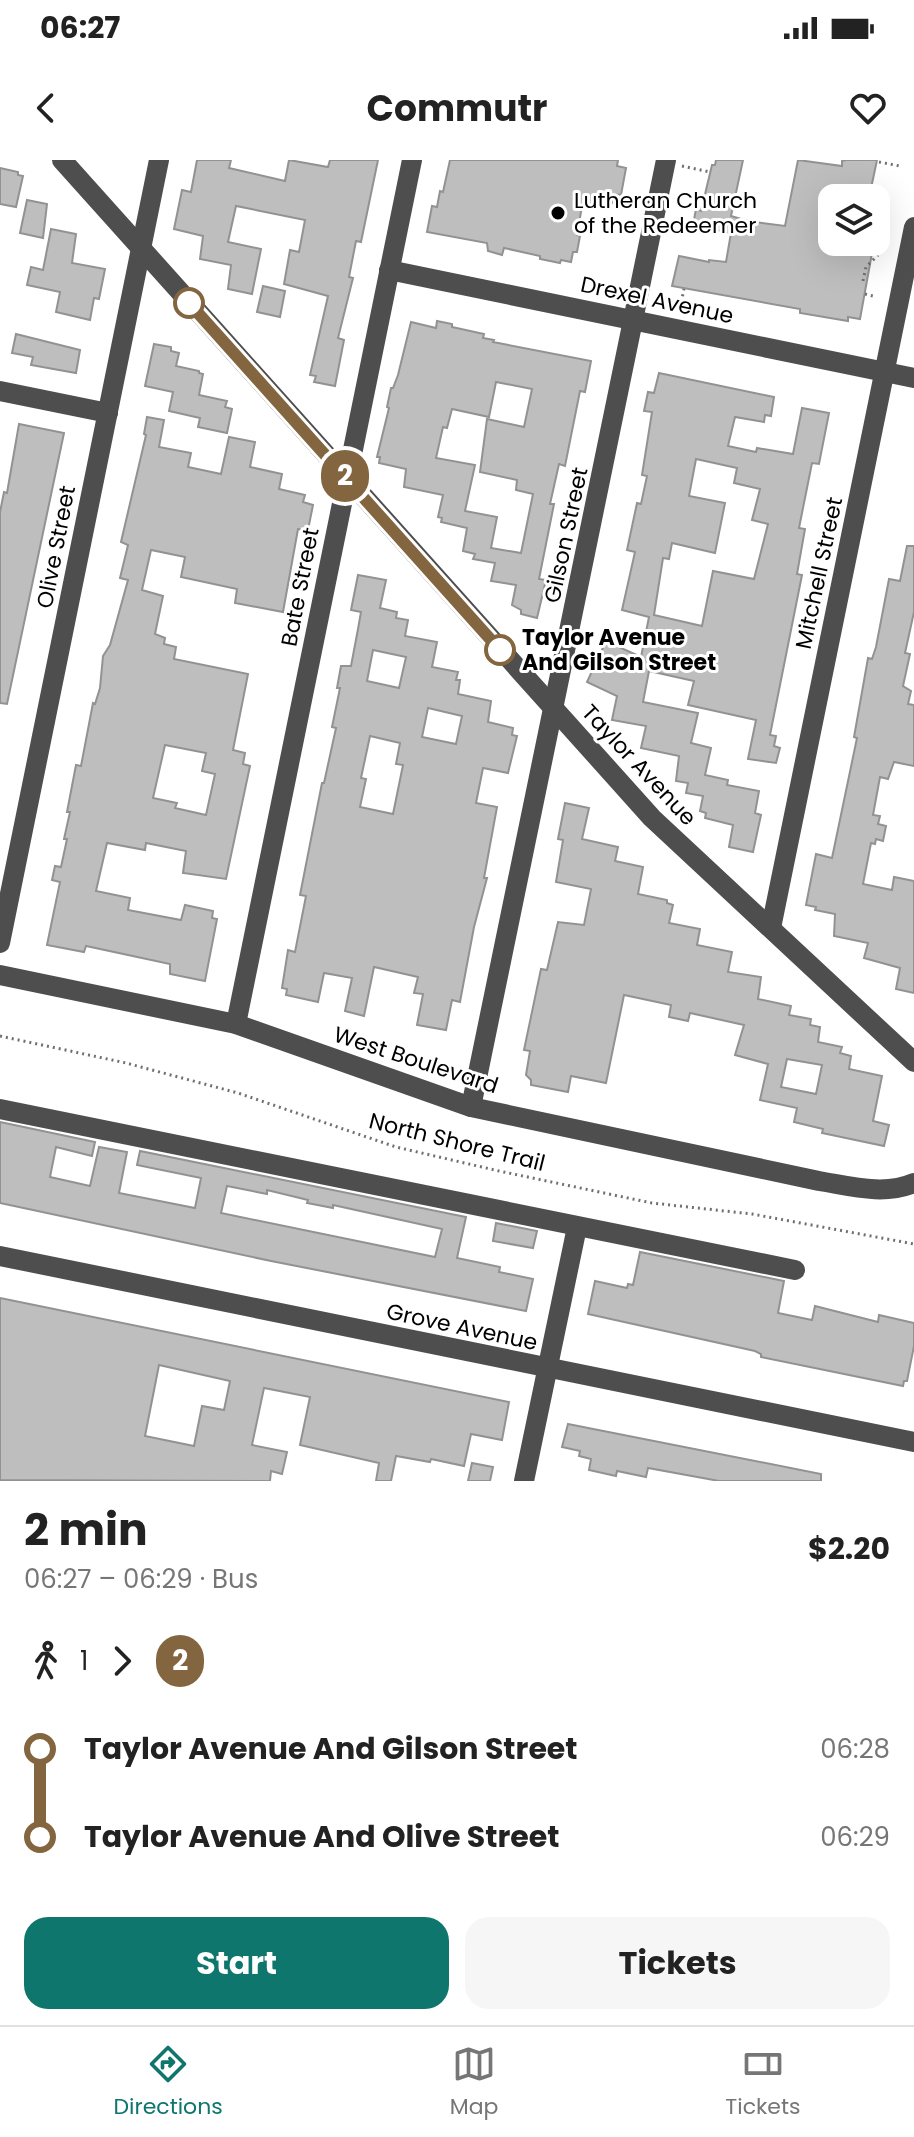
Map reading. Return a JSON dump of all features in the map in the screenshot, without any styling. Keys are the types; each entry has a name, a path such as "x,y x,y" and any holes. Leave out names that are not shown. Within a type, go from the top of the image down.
{"street":[{"name":"Taylor Avenue","path":"62,160 652,818 914,1062"},
{"name":"Olive Street","path":"0,943 159,160"},
{"name":"Bate Street","path":"236,1024 412,160"},
{"name":"Gilson Street","path":"471,1107 666,161"},
{"name":"Mitchell Street","path":"771,928 914,227"},
{"name":"Drexel Avenue","path":"389,270 914,378"},
{"path":"0,391 108,413"},
{"name":"West Boulevard","path":"0,975 236,1024 471,1107 819,1181 872,1190 914,1183"},
{"path":"0,1109 795,1270"},
{"path":"524,1481 577,1227"},
{"name":"Grove Avenue","path":"0,1256 914,1442"}],"path":[{"path":"666,161 710,172"},
{"path":"879,162 900,166"},
{"path":"863,281 866,267 877,256"},
{"path":"865,294 873,296"},
{"name":"North Shore Trail","path":"0,1036 126,1063 238,1093 396,1147 499,1171 652,1203 752,1214 914,1244"}],"building":[{"path":"197,160 231,160 229,168 285,181 289,160 328,167 330,160 378,160 361,242 356,241 349,277 353,278 338,338 344,340 335,386 314,382 316,376 310,375 328,296 284,284 290,250 299,252 305,220 236,206 228,242 261,249 252,294 228,289 231,265 200,259 203,236 174,229 182,190 191,192"},
{"path":"450,160 618,160 617,166 626,168 621,195 613,194 612,203 599,200 597,209 582,206 577,252 573,252 571,262 561,260 560,263 504,248 502,255 488,251 487,243 427,232 432,206 437,207 440,191 443,192"},
{"path":"716,160 743,160 731,216 785,226 798,160 842,166 842,161 846,160 877,160 872,184 818,184 818,256 871,256 860,319 848,317 848,321 800,313 800,309 672,286 679,256 726,262 731,233 693,225 696,209 701,211 712,165"},
{"path":"0,168 23,176 16,207 0,204"},
{"path":"27,200 47,204 43,238 20,233"},
{"path":"51,229 76,234 72,263 105,269 99,299 94,298 90,320 56,312 60,292 27,285 31,267 43,270"},
{"path":"263,286 285,291 280,317 257,312"},
{"path":"437,321 452,324 452,327 484,334 483,338 493,342 591,361 585,392 580,391 565,466 559,464 550,504 554,504 539,579 546,580 537,618 521,614 521,610 512,605 516,585 491,581 495,563 473,559 475,554 463,551 467,528 441,522 442,518 438,517 443,495 404,487 406,469 379,463 380,457 377,457 391,388 398,375 411,322 436,328","holes":["496,382 532,389 524,427 487,419 480,472 517,480 516,490 533,494 521,553 491,548 497,517 465,511 475,465 436,458 443,427 447,428 452,409 489,417"]},
{"path":"16,334 80,350 76,373 31,365 33,357 12,353"},
{"path":"154,344 171,347 171,351 179,353 176,366 203,374 199,395 227,401 225,407 232,409 227,433 198,427 200,418 169,411 173,392 145,386"},
{"path":"659,373 774,397 771,416 765,415 764,422 735,417 728,446 756,452 757,448 793,454 802,408 829,413 819,464 812,463 799,528 805,529 797,574 802,575 770,735 776,736 774,746 780,748 776,763 748,759 756,720 688,705 694,681 649,671 643,702 698,713 691,743 711,748 705,775 728,780 727,785 759,791 755,813 761,815 753,852 729,847 733,825 705,818 706,813 700,811 703,796 686,793 688,783 676,781 679,756 641,748 646,726 612,720 617,696 587,682 606,641 641,657 649,617 622,610 635,552 627,550 637,503 641,504 647,476 642,475 652,412 644,411 648,392 654,393","holes":["696,459 737,468 734,483 760,489 752,520 768,524 754,579 713,571 702,626 654,615 663,558 669,559 672,543 715,553 725,503 689,496"]},
{"path":"147,417 164,420 159,447 191,453 188,467 221,474 229,437 255,442 250,467 282,474 279,489 305,495 303,502 313,505 308,530 298,529 283,612 235,603 237,589 181,577 185,557 151,550 142,590 163,596 155,634 165,638 164,644 176,647 174,659 248,674 233,750 245,753 243,764 250,766 226,879 183,873 186,851 146,843 145,850 107,843 96,891 130,898 128,910 181,920 185,905 213,911 212,918 217,919 205,981 170,974 170,964 86,946 84,952 47,945 60,882 52,880 55,866 61,867 67,839 64,839 70,812 67,812 76,765 81,766 93,703 100,688 103,656 110,645 128,580 120,578 128,545 121,542","holes":["165,745 206,753 202,771 215,774 206,815 175,808 177,803 153,798"]},
{"path":"19,424 64,433 7,704 0,703 0,512 4,492 7,493"},
{"path":"907,546 914,546 914,612 905,653 910,654 903,686 911,691 908,704 914,705 914,766 894,762 888,779 880,777 873,815 880,816 878,824 886,826 883,841 876,839 875,844 871,843 863,884 892,890 894,877 914,881 914,993 896,989 900,968 864,958 868,943 834,936 835,914 806,905 816,854 832,858 857,738 854,737 868,658 872,659 876,647 889,579 900,581"},
{"path":"358,575 386,580 380,608 397,612 396,618 408,620 405,636 437,642 432,667 458,672 458,694 491,701 488,722 513,728 512,735 517,736 508,773 483,768 476,803 497,807 484,878 487,878 460,1002 452,1000 446,1030 417,1025 423,994 414,993 418,977 374,967 364,1016 345,1011 352,978 324,973 318,1002 286,995 287,989 282,988 288,950 295,952 306,896 300,895 336,728 332,727 341,666 351,666 358,629 361,612 351,610","holes":["373,650 406,657 399,688 367,681","428,708 462,716 456,744 422,737","370,736 400,743 396,764 403,765 393,814 360,807 366,779 361,778"]},
{"path":"565,803 589,808 582,839 618,847 615,861 643,867 638,894 667,900 673,905 669,923 700,929 697,945 732,952 728,972 761,977 758,999 791,1006 789,1015 811,1019 810,1025 820,1027 818,1042 842,1047 840,1053 851,1056 849,1069 882,1076 873,1121 889,1125 884,1146 822,1133 823,1129 794,1122 797,1108 760,1100 768,1064 735,1055 744,1025 690,1013 688,1021 669,1017 671,1005 624,995 606,1083 571,1076 568,1092 531,1085 526,1075 530,1051 524,1050 541,969 547,970 558,922 584,925 591,889 556,882 563,840 558,839","holes":["787,1059 822,1065 816,1094 781,1087"]},
{"path":"0,1122 95,1142 92,1156 56,1147 50,1177 90,1186 99,1147 127,1152 119,1193 195,1208 201,1178 137,1165 140,1151 466,1217 457,1258 500,1267 499,1272 533,1279 526,1311 0,1203","holes":["227,1186 267,1194 267,1190 308,1200 307,1203 333,1208 333,1205 442,1229 435,1257 221,1213"]},
{"path":"496,1223 537,1231 533,1248 493,1241"},
{"path":"640,1252 784,1281 778,1313 812,1320 815,1306 878,1322 879,1315 914,1323 914,1346 907,1381 903,1386 761,1357 755,1351 588,1314 595,1281 627,1288 628,1284 633,1285"},
{"path":"0,1298 509,1402 502,1440 471,1434 464,1466 396,1456 391,1481 376,1481 379,1463 300,1445 310,1397 264,1388 252,1445 287,1452 282,1474 271,1471 270,1481 0,1480","holes":["159,1365 230,1381 224,1410 202,1406 194,1446 145,1436"]},
{"path":"568,1424 821,1474 821,1481 719,1481 648,1468 646,1477 617,1471 616,1476 589,1470 591,1459 579,1456 580,1451 562,1447"},
{"path":"472,1463 493,1467 490,1481 468,1481"}],"bus line":[{"name":"2","path":"189,303 500,650"}],"place":[{"name":"Lutheran Church of the Redeemer","path":"558,213"},
{"name":"Taylor Avenue And Gilson Street","path":"500,650"}]}
